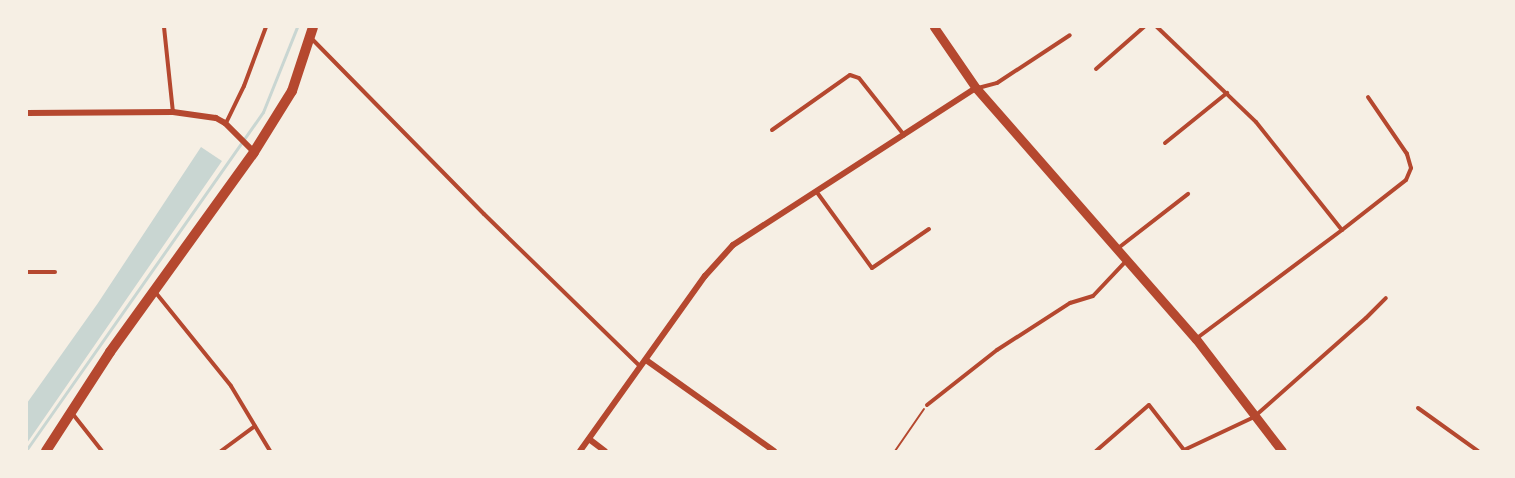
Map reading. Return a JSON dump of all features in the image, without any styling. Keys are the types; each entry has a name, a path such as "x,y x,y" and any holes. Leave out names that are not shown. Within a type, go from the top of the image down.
{"main road":[{"path":"46,451 153,290 292,91 312,32"}],"street":[{"path":"934,27 976,88 1196,339 1282,451"},
{"path":"580,451 705,276 733,245 976,88"},
{"path":"27,112 173,112 216,118 225,123 252,149"},
{"path":"646,360 774,451"},
{"path":"589,439 605,451"}],"lane":[{"path":"164,27 173,112"},
{"path":"225,123 244,86 266,27"},
{"path":"1096,69 1144,27"},
{"path":"1157,27 1256,122 1342,230"},
{"path":"312,32 484,214 641,366"},
{"path":"976,88 982,89 997,83 1070,35"},
{"path":"772,130 850,75 859,78 904,135"},
{"path":"1165,143 1227,93"},
{"path":"1196,339 1406,180 1411,168 1407,154 1368,97"},
{"path":"816,191 872,268 929,229"},
{"path":"1116,249 1188,194"},
{"path":"927,405 997,350 1070,303 1093,296 1126,261"},
{"path":"27,272 55,272"},
{"path":"153,290 231,386 270,451"},
{"path":"1096,451 1149,405 1184,450 1254,417 1386,298"},
{"path":"1418,408 1478,451"},
{"path":"72,412 102,451"},
{"path":"221,451 255,426"}],"path":[{"path":"895,451 927,405"}],"shaded area":[{"path":"201,147 222,161 27,443 27,403 98,303"}],"waterway":[{"path":"27,449 263,112 297,27"}]}
